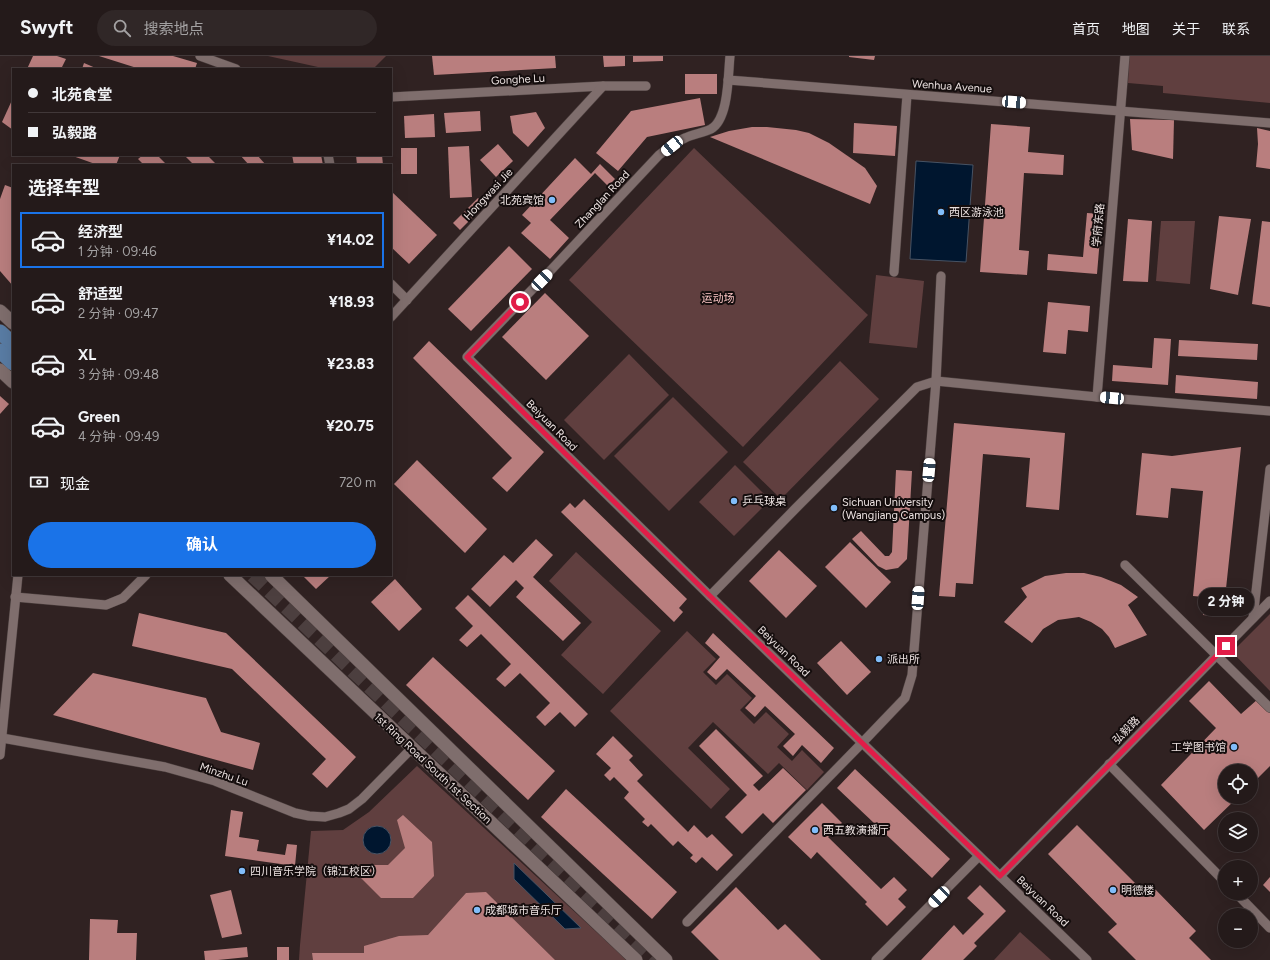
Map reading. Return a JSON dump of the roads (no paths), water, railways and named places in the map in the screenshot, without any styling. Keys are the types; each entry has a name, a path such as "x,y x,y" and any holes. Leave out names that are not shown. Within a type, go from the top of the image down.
{"main road":[{"path":"0,311 12,322"},
{"path":"0,332 12,343"},
{"path":"0,350 12,362"},
{"path":"0,370 12,381"},
{"name":"1st Ring Road South 1st Section","path":"231,576 636,960"},
{"path":"272,576 666,960"}],"street":[{"path":"200,56 233,68"},
{"name":"Zhanglan Road","path":"467,357 660,155 684,138 712,129 718,123 723,112 725,102 730,56"},
{"name":"学府东路","path":"1096,397 1125,56"},
{"name":"Wenhua Avenue","path":"728,80 1270,123"},
{"name":"Gonghe Lu","path":"392,97 603,86 646,86"},
{"name":"Hongwasi Jie","path":"392,316 603,86"},
{"path":"894,272 907,94"},
{"path":"687,922 905,698 912,675 936,381 941,276"},
{"path":"392,285 407,300"},
{"name":"Beiyuan Road","path":"467,357 710,596 1087,960"},
{"path":"710,596 917,387 936,381 1096,397 1270,411"},
{"path":"1253,618 1270,469"},
{"path":"1126,565 1270,708"},
{"path":"0,751 18,576"},
{"path":"15,597 106,605 123,598 145,576"},
{"name":"弘毅路","path":"1000,876 1270,601"},
{"name":"Minzhu Lu","path":"2,738 165,767 215,782 294,813 325,817 349,809 362,799 412,748"},
{"path":"1109,764 1218,875"},
{"path":"876,960 979,856"},
{"path":"1243,900 1270,928"}],"water":[{"name":"西区游泳池","path":"916,161 973,165 966,262 910,259"},
{"path":"377,826 387,830 391,840 387,850 377,854 367,850 363,840 367,830"},
{"path":"514,863 581,928 565,929 514,879"}],"tunnel":[{"path":"254,576 656,960"}],"place":[{"name":"北苑宾馆","path":"552,200"},
{"name":"西区游泳池","path":"941,212"},
{"name":"乒乓球桌","path":"734,501"},
{"name":"Sichuan University (Wangjiang Campus)","path":"834,508"},
{"name":"派出所","path":"879,659"},
{"name":"工学图书馆","path":"1234,747"},
{"name":"西五教演播厅","path":"815,830"},
{"name":"四川音乐学院（锦江校区）","path":"242,871"},
{"name":"明德楼","path":"1113,890"},
{"name":"成都城市音乐厅","path":"477,910"}],"park label":[{"name":"运动场","path":"718,298"}]}
